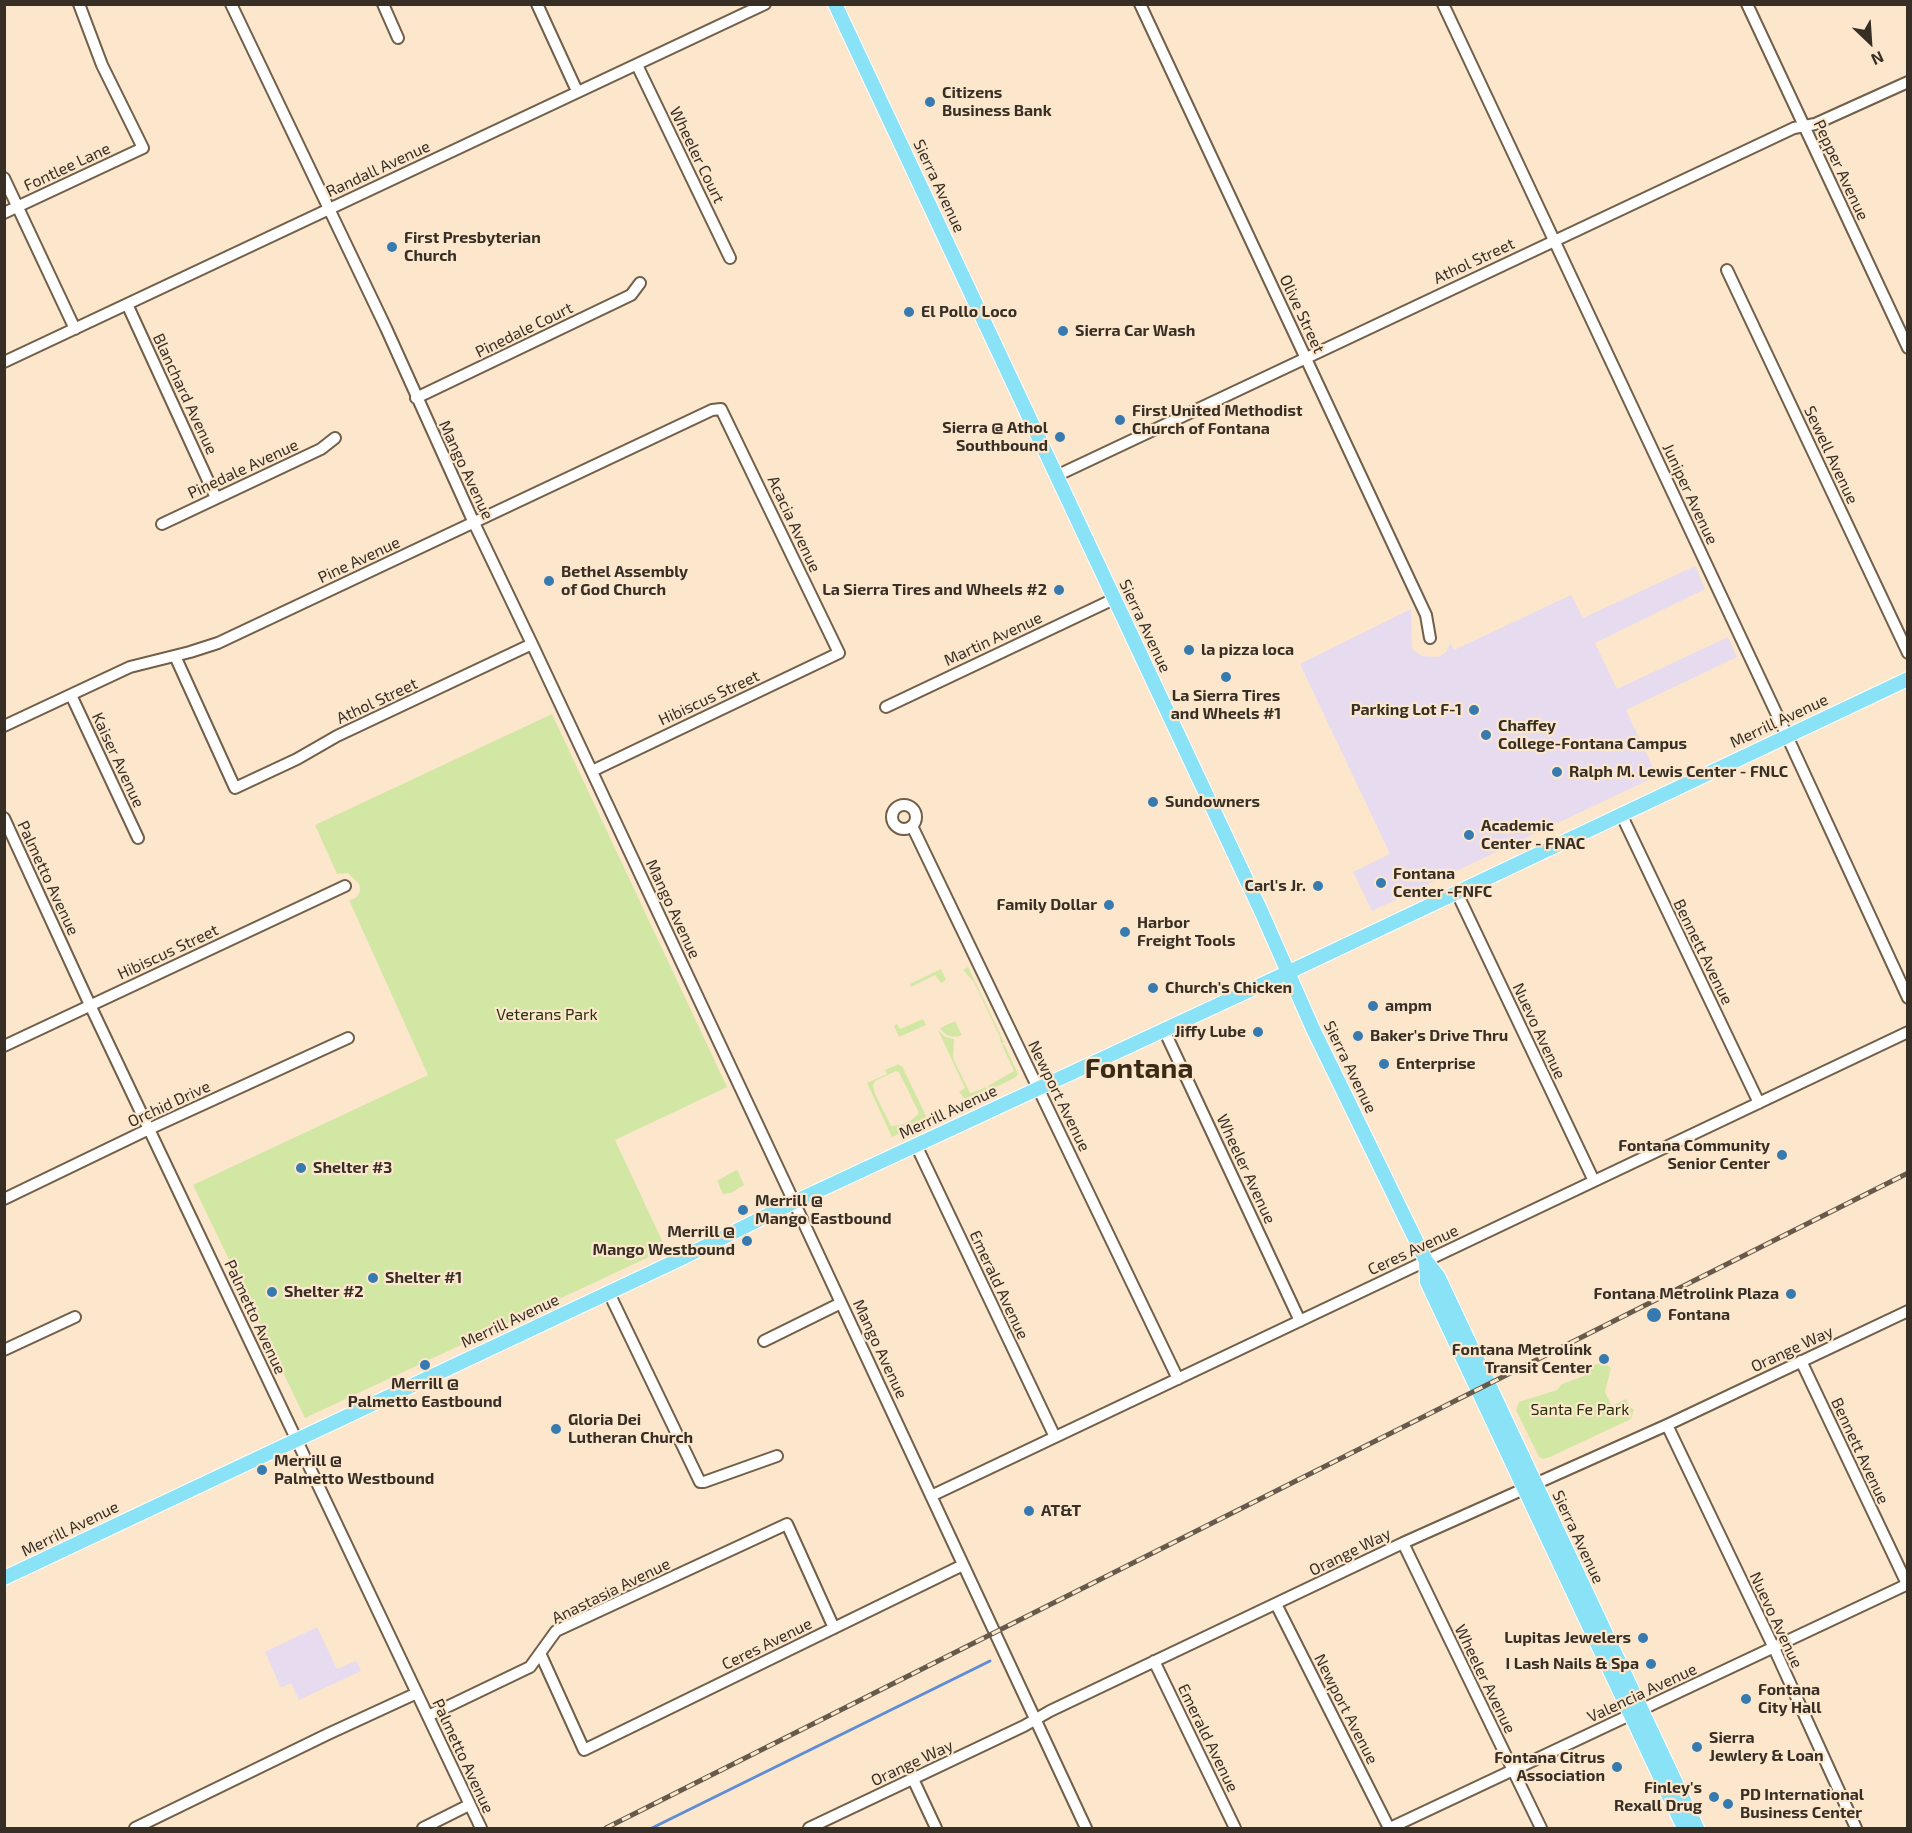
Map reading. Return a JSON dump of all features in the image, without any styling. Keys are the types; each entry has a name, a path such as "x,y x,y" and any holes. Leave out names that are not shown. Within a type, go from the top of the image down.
{"main road":[{"name":"Sierra Avenue","path":"835,4 1114,598 1320,1044 1426,1261 1438,1276 1530,1487 1635,1712 1684,1828"},
{"name":"Merrill Avenue","path":"4,1578 609,1293 794,1202 1288,973 1787,736 1906,682"},
{"name":"Sierra Avenue","path":"1635,1712 1697,1828"}],"street":[{"name":"Fontlee Lane","path":"4,213 143,148 102,65 79,4"},
{"name":"Mango Avenue","path":"231,4 327,209 386,328 474,523 842,1303 1086,1828"},
{"path":"383,4 398,38"},
{"path":"537,4 578,92"},
{"name":"Randall Avenue","path":"4,362 765,4"},
{"name":"Olive Street","path":"1140,4 1426,615 1430,638"},
{"name":"Juniper Avenue","path":"1443,4 1908,998"},
{"name":"Pepper Avenue","path":"1747,4 1908,348"},
{"name":"Wheeler Court","path":"637,65 730,258"},
{"name":"Athol Street","path":"1056,476 1794,128 1815,124 1908,82"},
{"path":"4,178 75,329"},
{"name":"Sewell Avenue","path":"1727,270 1908,653"},
{"name":"Pinedale Court","path":"416,398 631,295 640,283"},
{"name":"Blanchard Avenue","path":"127,304 216,498"},
{"name":"Pine Avenue","path":"4,726 130,667 218,643 712,410 721,409"},
{"name":"Acacia Avenue","path":"721,409 839,653"},
{"name":"Pinedale Avenue","path":"162,524 321,449 335,438"},
{"name":"Martin Avenue","path":"886,707 1114,598"},
{"name":"Athol Street","path":"175,656 236,788 297,759 337,736 532,644"},
{"name":"Hibiscus Street","path":"592,771 839,653"},
{"name":"Kaiser Avenue","path":"71,695 138,838"},
{"name":"Bennett Avenue","path":"1622,814 1759,1103"},
{"name":"Palmetto Avenue","path":"4,818 90,1005 481,1828"},
{"name":"Newport Avenue","path":"912,826 1178,1379"},
{"name":"Hibiscus Street","path":"4,1046 345,886"},
{"name":"Nuevo Avenue","path":"1457,893 1594,1181"},
{"name":"Wheeler Avenue","path":"1164,1030 1300,1321"},
{"name":"Ceres Avenue","path":"931,1496 1908,1032"},
{"name":"Orchid Drive","path":"4,1198 348,1038"},
{"name":"Emerald Avenue","path":"916,1145 1055,1437"},
{"path":"609,1293 700,1482 777,1456"},
{"path":"764,1341 842,1303"},
{"name":"Orange Way","path":"809,1828 1024,1726 1034,1718 1403,1543 1667,1425 1908,1311"},
{"path":"4,1350 75,1317"},
{"name":"Bennett Avenue","path":"1801,1361 1907,1585"},
{"name":"Nuevo Avenue","path":"1667,1425 1774,1648 1856,1828"},
{"name":"Anastasia Avenue","path":"428,1716 530,1666 556,1631 787,1524 834,1628"},
{"name":"Wheeler Avenue","path":"1403,1543 1541,1828"},
{"name":"Ceres Avenue","path":"540,1653 584,1750 963,1565"},
{"name":"Valencia Avenue","path":"1390,1828 1907,1585"},
{"name":"Newport Avenue","path":"1276,1604 1390,1828"},
{"name":"Emerald Avenue","path":"1155,1661 1235,1828"},
{"path":"135,1828 417,1693"},
{"path":"913,1779 936,1828"},
{"path":"423,1828 469,1805"}],"shaded area":[{"name":"Chaffey College-Fontana Campus","path":"1695,566 1705,589 1595,643 1617,689 1728,637 1737,657 1626,710 1657,776 1372,911 1353,872 1390,854 1300,664 1411,609 1412,649 1422,656 1439,657 1447,651 1450,643 1454,650 1571,595 1583,618"},
{"path":"317,1627 337,1669 356,1661 361,1671 299,1700 291,1683 281,1688 265,1652"}],"green space":[{"name":"Veterans Park","path":"552,714 727,1087 615,1140 666,1249 305,1418 193,1185 428,1075 349,900 358,895 359,884 348,873 337,874 315,825"},
{"path":"968,967 1004,1042 1001,1044 1000,1037 974,982 963,970"},
{"path":"941,969 946,980 941,983 935,975 911,987 910,984"},
{"path":"923,1019 926,1025 899,1037 894,1026 897,1024 900,1029"},
{"path":"955,1021 962,1035 950,1036 940,1028"},
{"path":"938,1030 945,1037 954,1039 953,1058 970,1093 986,1087 988,1091 967,1101 959,1092 965,1088"},
{"path":"1004,1044 1018,1074 990,1090 988,1086 1014,1071 1002,1045"},
{"path":"899,1064 902,1066 928,1120 892,1137 867,1083 887,1074 885,1070","holes":["896,1071 899,1072 919,1113 906,1122 891,1126 873,1086 875,1081"]},
{"path":"736,1170 744,1185 731,1193 723,1194 717,1181"},
{"name":"Santa Fe Park","path":"1603,1362 1611,1368 1605,1392 1612,1406 1626,1399 1634,1410 1631,1419 1550,1457 1543,1459 1539,1457 1516,1410 1519,1402 1557,1390 1562,1384 1584,1376 1590,1366"}],"waterway":[{"path":"652,1828 990,1661"}],"railway":[{"path":"606,1828 1908,1173"}],"place":[{"name":"Citizens Business Bank","path":"930,102"},
{"name":"First Presbyterian Church","path":"392,247"},
{"name":"El Pollo Loco","path":"909,312"},
{"name":"Sierra Car Wash","path":"1063,331"},
{"name":"First United Methodist Church of Fontana","path":"1120,420"},
{"name":"Sierra @ Athol Southbound","path":"1060,437"},
{"name":"Bethel Assembly of God Church","path":"549,581"},
{"name":"La Sierra Tires and Wheels #2","path":"1059,590"},
{"name":"la pizza loca","path":"1189,650"},
{"name":"La Sierra Tires and Wheels #1","path":"1226,677"},
{"name":"Parking Lot F-1","path":"1474,710"},
{"name":"Chaffey College-Fontana Campus","path":"1486,735"},
{"name":"Ralph M. Lewis Center - FNLC","path":"1557,772"},
{"name":"Sundowners","path":"1153,802"},
{"name":"Academic Center - FNAC","path":"1469,835"},
{"name":"Fontana Center -FNFC","path":"1381,883"},
{"name":"Carl's Jr.","path":"1318,886"},
{"name":"Family Dollar","path":"1109,905"},
{"name":"Harbor Freight Tools","path":"1125,932"},
{"name":"Church's Chicken","path":"1153,988"},
{"name":"ampm","path":"1373,1006"},
{"name":"Jiffy Lube","path":"1258,1032"},
{"name":"Baker's Drive Thru","path":"1358,1036"},
{"name":"Enterprise","path":"1384,1064"},
{"name":"Fontana Community Senior Center","path":"1782,1155"},
{"name":"Shelter #3","path":"301,1168"},
{"name":"Merrill @ Mango Eastbound","path":"743,1210"},
{"name":"Merrill @ Mango Westbound","path":"747,1241"},
{"name":"Shelter #1","path":"373,1278"},
{"name":"Shelter #2","path":"272,1292"},
{"name":"Fontana Metrolink Plaza","path":"1791,1294"},
{"name":"Fontana","path":"1654,1315"},
{"name":"Fontana Metrolink Transit Center","path":"1604,1359"},
{"name":"Merrill @ Palmetto Eastbound","path":"425,1365"},
{"name":"Gloria Dei Lutheran Church","path":"556,1429"},
{"name":"Merrill @ Palmetto Westbound","path":"262,1470"},
{"name":"AT&T","path":"1029,1511"},
{"name":"Lupitas Jewelers","path":"1643,1638"},
{"name":"I Lash Nails & Spa","path":"1651,1664"},
{"name":"Fontana City Hall","path":"1746,1699"},
{"name":"Sierra Jewlery & Loan","path":"1697,1747"},
{"name":"Fontana Citrus Association","path":"1617,1767"},
{"name":"Finley's Rexall Drug","path":"1714,1797"},
{"name":"PD International Business Center","path":"1728,1804"}],"district":[{"name":"Fontana","path":"1139,1069"}]}
